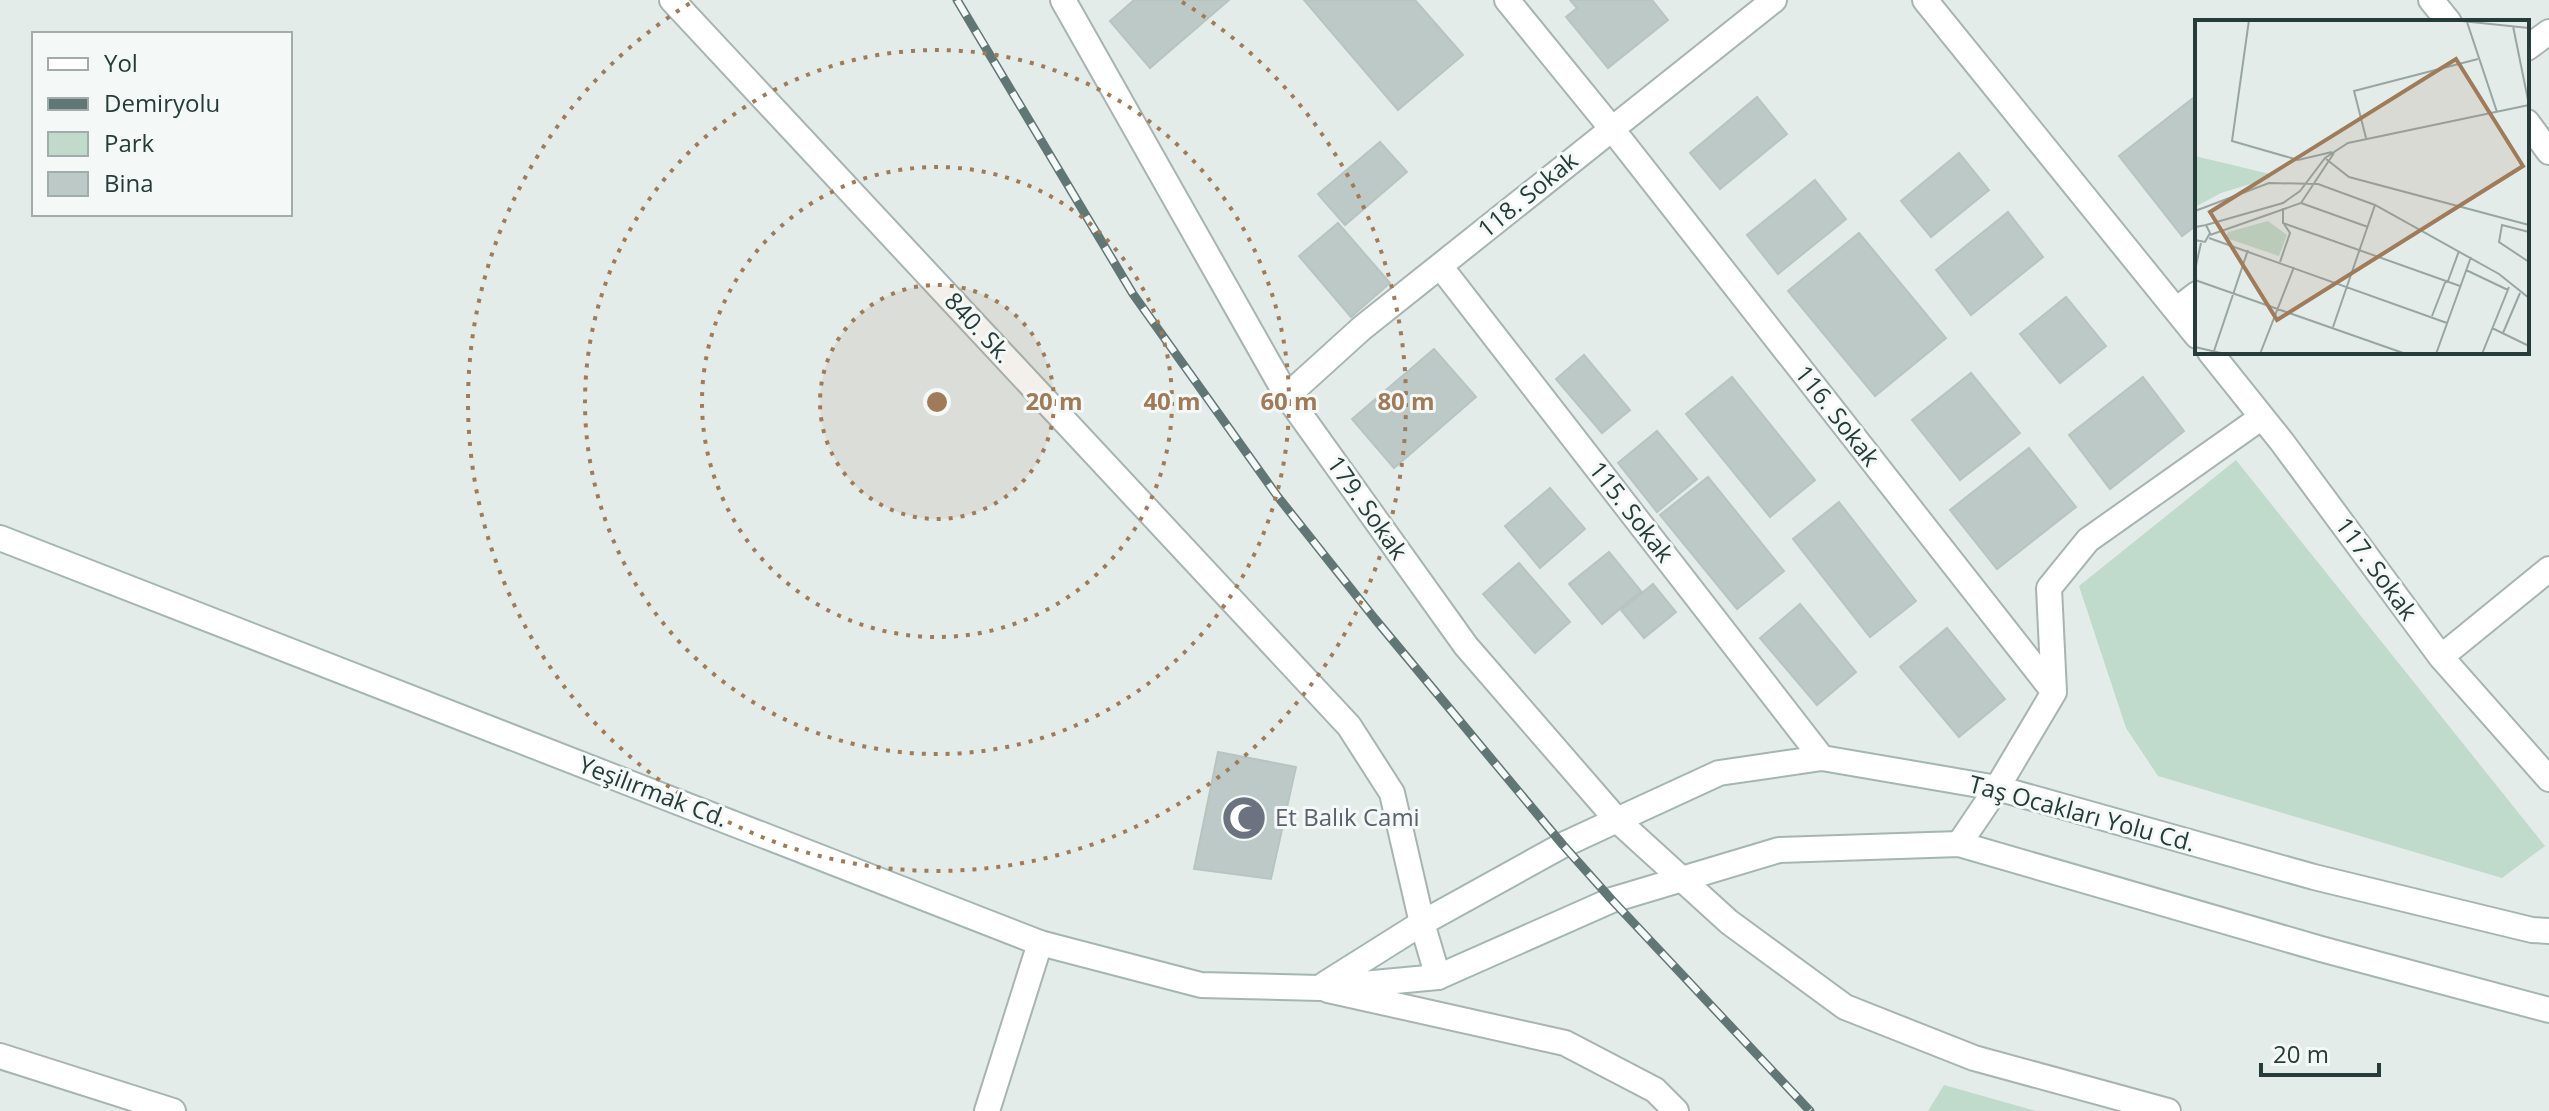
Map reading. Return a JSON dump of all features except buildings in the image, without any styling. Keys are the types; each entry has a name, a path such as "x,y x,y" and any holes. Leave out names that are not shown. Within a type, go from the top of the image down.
{"street":[{"name":"840. Sk.","path":"672,0 1349,726 1392,793 1422,923 1438,977"},
{"name":"179. Sokak","path":"1063,0 1287,396 1466,646 1617,820 1729,922 1845,1007 1974,1058 2168,1111"},
{"name":"116. Sokak","path":"1507,0 2054,692"},
{"name":"118. Sokak","path":"1287,396 1362,328 1774,0"},
{"path":"1925,0 2195,334"},
{"path":"2431,0 2447,20"},
{"path":"2529,47 2549,32"},
{"path":"2529,125 2549,152"},
{"name":"115. Sokak","path":"1440,266 1822,758"},
{"path":"2176,310 2195,296"},
{"name":"117. Sokak","path":"2212,354 2441,657 2549,779"},
{"path":"1959,844 1997,788 2054,692 2049,588 2088,540 2262,417"},
{"name":"Yeşilırmak Cd.","path":"0,538 1040,943 1201,985 1320,988"},
{"path":"2441,657 2549,569"},
{"name":"Taş Ocakları Yolu Cd.","path":"1320,988 1422,923 1563,845 1719,773 1822,758 1997,788 2314,877 2532,930 2549,931"},
{"path":"1320,988 1438,977 1612,900 1779,850 1959,844 2321,949 2549,1010"},
{"path":"987,1111 1040,943"},
{"path":"1320,988 1565,1043 1655,1090 1676,1111"},
{"path":"0,1056 173,1111"}],"green space":[{"path":"2236,460 2545,846 2502,878 2158,776 2126,728 2079,586"},
{"path":"1944,1085 2036,1111 1928,1111"}],"railway":[{"path":"957,0 1133,294 1278,497 1563,845 1810,1111"}],"place":[{"name":"Et Balık Cami","path":"1244,818"}]}
